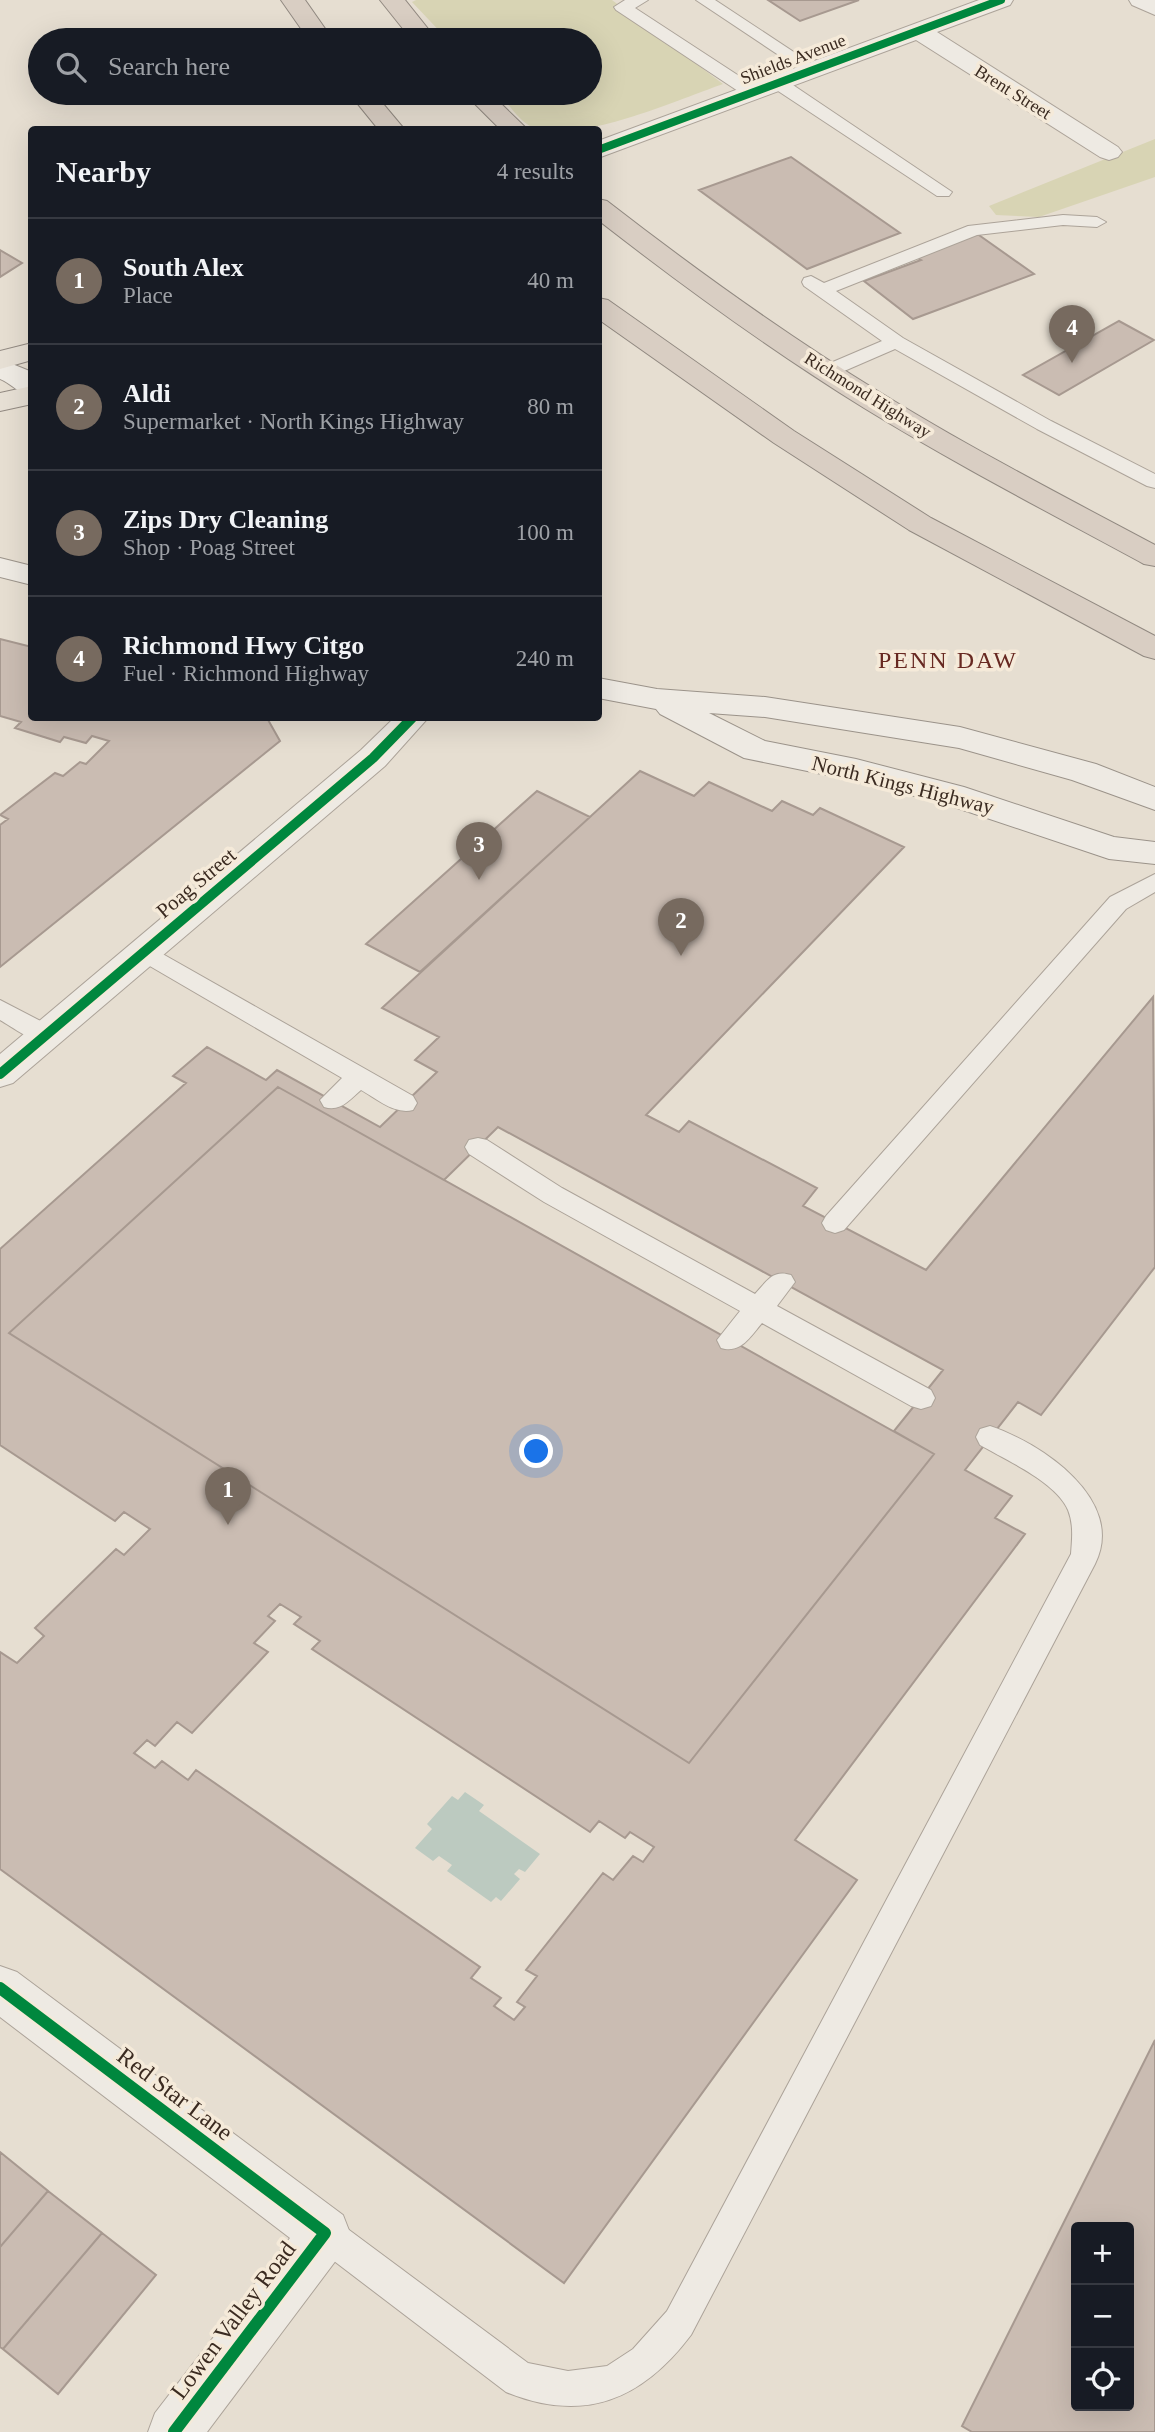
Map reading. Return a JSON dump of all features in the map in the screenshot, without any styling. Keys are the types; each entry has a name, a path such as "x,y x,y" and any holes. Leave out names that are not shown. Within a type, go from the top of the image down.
{"highway":[{"path":"293,0 313,28"},
{"path":"392,0 415,28"},
{"path":"371,105 390,126"},
{"path":"489,105 512,126"},
{"name":"Richmond Highway","path":"602,210 664,259 912,425 1155,557"},
{"path":"602,309 784,437 920,524 1155,649"}],"main road":[{"path":"0,360 28,352"},
{"path":"0,401 28,396"}],"street":[{"name":"Shields Avenue","path":"602,149 1001,0"},
{"path":"1141,0 1155,8"},
{"name":"Brent Street","path":"918,30 1109,152"},
{"path":"0,368 21,378 28,385"},
{"path":"0,568 28,575"},
{"name":"North Kings Highway","path":"602,689 657,699 765,707 960,738 1083,772 1155,799"},
{"name":"North Kings Highway","path":"657,699 756,750 856,770 952,795 1109,848 1155,853"},
{"name":"Poag Street","path":"0,1074 380,753 409,721"},
{"name":"Red Star Lane","path":"0,1989 325,2232"},
{"name":"Lowen Valley Road","path":"174,2432 325,2232"}],"lane":[{"path":"617,3 640,0"},
{"path":"704,0 813,70"},
{"path":"617,3 753,93"},
{"path":"778,83 943,192"},
{"path":"816,286 974,230 1063,220 1097,222"},
{"path":"816,286 896,342 1044,425 1154,482"},
{"path":"828,371 896,342"},
{"path":"835,1223 1118,903 1155,882"},
{"path":"145,952 404,1103"},
{"path":"0,1010 47,1035"},
{"path":"333,1100 359,1077"},
{"path":"478,1147 554,1195 920,1398"},
{"path":"730,1340 782,1282"},
{"path":"325,2232 519,2379 543,2386 590,2390 641,2366 664,2345 679,2323 1085,1555 1089,1534 1088,1519 1074,1492 990,1437"}],"shaded area":[{"path":"612,0 723,84 600,126 530,126 508,105 602,105 602,28 437,28 412,2"},
{"path":"1155,139 1155,177 1039,217 996,215 989,206"},
{"path":"465,1792 484,1805 479,1811 540,1854 525,1872 519,1869 514,1874 520,1879 501,1901 496,1897 491,1902 447,1871 452,1865 439,1856 433,1861 415,1848 432,1829 427,1824 452,1796 458,1800"}],"building":[{"path":"768,0 859,0 800,21"},
{"path":"791,157 900,233 807,269 699,190"},
{"path":"976,233 1034,274 913,319 864,281 921,260 914,256"},
{"path":"0,250 22,263 0,277"},
{"path":"1119,321 1154,340 1059,395 1023,375"},
{"path":"0,639 28,646 28,721 269,721 280,741 0,967 0,825 8,819 0,815 55,773 63,776 80,762 86,764 109,741 92,736 86,743 64,737 60,742 15,728 21,722 0,716"},
{"path":"640,771 694,796 709,782 772,811 782,801 813,815 820,808 904,847 646,1115 679,1132 689,1121 817,1188 803,1206 926,1270 1153,997 1155,1267 1041,1415 1018,1402 965,1470 1012,1496 995,1518 1025,1534 795,1840 857,1880 564,2283 0,1869 0,1652 17,1663 44,1636 35,1628 116,1549 124,1555 150,1529 124,1512 115,1521 0,1445 0,1249 186,1083 173,1076 207,1047 266,1080 277,1070 380,1127 437,1072 415,1060 439,1037 382,1008","holes":["278,1087 444,1180 498,1127 943,1370 894,1431 934,1454 689,1763 9,1333","280,1604 301,1617 294,1624 320,1641 312,1649 590,1832 599,1821 625,1838 630,1832 654,1847 643,1862 633,1856 613,1880 603,1873 526,1970 537,1976 517,2002 525,2007 514,2020 494,2006 501,1998 471,1978 480,1967 196,1770 188,1780 162,1761 155,1768 134,1753 147,1740 155,1746 177,1722 192,1733 268,1652 254,1643 275,1621 268,1616"]},
{"path":"537,791 590,817 420,972 366,944"},
{"path":"278,1087 934,1454 689,1763 9,1333"},
{"path":"1155,2040 1155,2432 972,2432 962,2426"},
{"path":"0,2152 48,2191 0,2247"},
{"path":"48,2191 102,2233 3,2349 0,2347 0,2247"},
{"path":"102,2233 156,2275 58,2394 3,2349"}],"cycle path":[{"path":"602,149 1001,0"},
{"path":"0,1074 373,758 409,721"},
{"path":"0,1988 325,2233 174,2432"}],"place":[{"name":"Richmond Hwy Citgo","path":"1072,363"},
{"name":"Zips Dry Cleaning","path":"479,880"},
{"name":"Aldi","path":"681,956"},
{"name":"South Alex","path":"228,1525"}],"district":[{"name":"PENN DAW","path":"948,660"}]}
